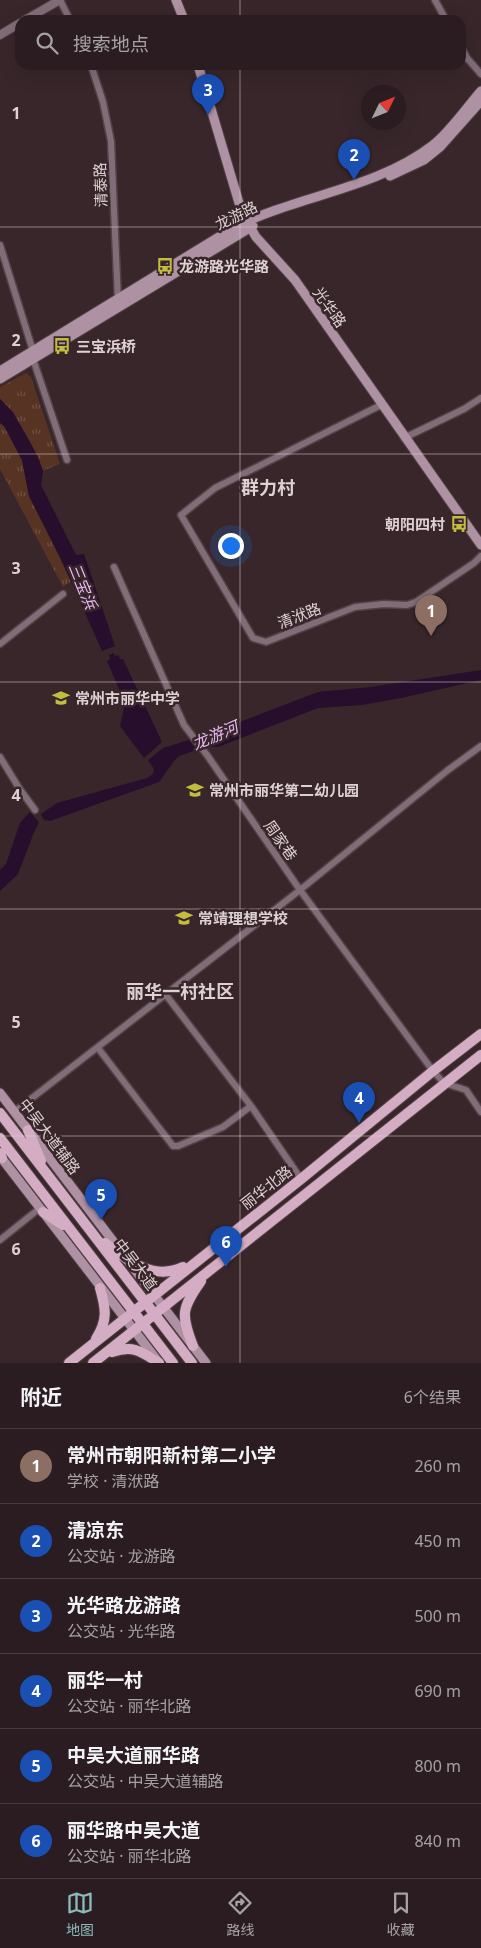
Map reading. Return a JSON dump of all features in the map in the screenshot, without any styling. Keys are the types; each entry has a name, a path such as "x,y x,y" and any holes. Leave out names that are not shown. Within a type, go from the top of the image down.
{"main road":[{"path":"176,0 182,15"},
{"name":"光华路","path":"199,70 242,213 248,225 294,280 481,545"},
{"name":"龙游路","path":"0,379 33,355 248,225 382,174 412,159 435,143 481,91"},
{"name":"龙游路","path":"248,225 390,176 424,160 440,147 481,101"},
{"name":"龙游路","path":"0,371 33,355"},
{"name":"丽华北路","path":"69,1363 481,1034"},
{"name":"丽华北路","path":"94,1363 481,1055"},
{"name":"中吴大道辅路","path":"0,1093 206,1363"},
{"name":"中吴大道","path":"0,1113 192,1363"},
{"path":"0,1123 12,1138 37,1161"},
{"path":"28,1130 47,1174"},
{"name":"中吴大道","path":"0,1138 172,1363"},
{"path":"1,1156 159,1363"},
{"path":"41,1210 70,1230"},
{"path":"93,1234 126,1258 148,1270 160,1272 174,1271 198,1260"},
{"path":"102,1271 119,1284 123,1280 116,1263"},
{"path":"193,1346 183,1322 185,1309 194,1290 210,1270"},
{"path":"92,1345 106,1320 106,1306 100,1288"},
{"path":"172,1363 165,1345 169,1342 184,1354"},
{"path":"104,1355 126,1347 142,1352 159,1363"}],"street":[{"path":"34,15 60,0 68,15"},
{"path":"436,0 444,15"},
{"path":"0,35 15,26"},
{"path":"466,56 481,74"},
{"name":"清泰路","path":"93,70 103,102 111,141 119,303"},
{"path":"0,245 67,460"},
{"path":"404,438 464,409 481,398"},
{"name":"清洑路","path":"381,405 215,488 181,515 252,638 266,642 355,607 384,604 407,605 416,602 481,556"},
{"name":"周家巷","path":"114,567 184,725 193,734 300,890 433,1071 444,1083"},
{"path":"1,642 63,594"},
{"path":"14,1112 300,890 448,770 481,746"},
{"path":"0,757 35,810"},
{"path":"166,995 251,1106 301,1179"},
{"path":"98,1048 173,1146 178,1146 223,1126 251,1106"},
{"path":"444,1083 466,1090 481,1112"},
{"path":"0,1240 41,1210"}],"green space":[{"path":"26,373 31,377 60,464 43,471 25,433 0,399 0,387"},
{"path":"0,423 4,426 22,460 29,496 71,581 63,587 0,469"}],"water":[{"name":"三宝浜","path":"0,399 13,412 38,457 43,471 41,485 76,555 84,554 115,646 102,651 61,559 29,496 22,460 4,426 0,423"},
{"path":"113,653 115,656 118,655 120,659 123,659 162,742 144,758 120,726 124,708 119,689 107,661 110,659 109,655"},
{"name":"龙游河","path":"481,670 481,680 362,705 318,708 218,747 207,747 201,737 318,692 371,687"},
{"path":"189,740 197,750 179,756 159,782 50,821 44,820 41,814 57,803 147,778 153,774 154,769 148,760 163,748"},
{"path":"30,812 39,822 18,874 0,891 0,870 6,864 20,823"}],"place":[{"name":"光华路龙游路","path":"208,115"},
{"name":"清凉东","path":"354,180"},
{"name":"龙游路光华路","path":"165,266"},
{"name":"三宝浜桥","path":"62,346"},
{"name":"朝阳四村","path":"459,524"},
{"name":"常州市朝阳新村第二小学","path":"431,636"},
{"name":"常州市丽华中学","path":"61,698"},
{"name":"常州市丽华第二幼儿园","path":"195,790"},
{"name":"常靖理想学校","path":"184,918"},
{"name":"丽华一村","path":"359,1123"},
{"name":"中吴大道丽华路","path":"101,1220"},
{"name":"丽华路中吴大道","path":"226,1267"}],"district":[{"name":"群力村","path":"268,487"},
{"name":"丽华一村社区","path":"180,991"}]}
